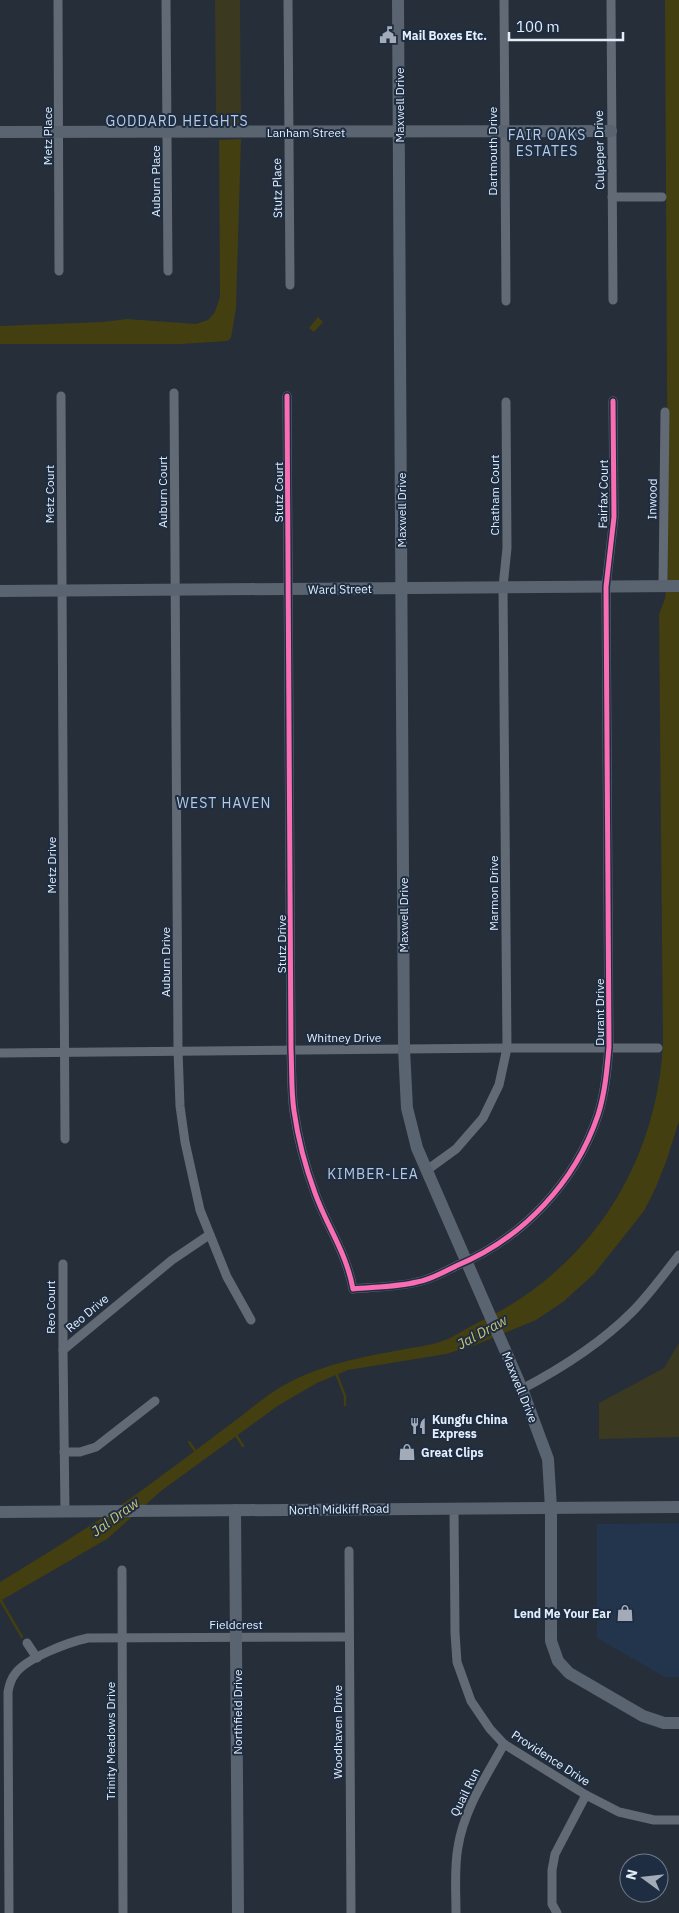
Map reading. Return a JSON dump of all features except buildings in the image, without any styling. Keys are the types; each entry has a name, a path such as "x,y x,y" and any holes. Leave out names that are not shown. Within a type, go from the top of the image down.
{"street":[{"name":"Metz Place","path":"58,0 59,271"},
{"name":"Auburn Place","path":"166,0 168,271"},
{"name":"Stutz Place","path":"288,0 290,285"},
{"name":"Maxwell Drive","path":"398,0 404,1049 407,1108 417,1148 522,1389 548,1459 551,1508 551,1642 558,1661 569,1673 643,1716 664,1723 679,1723"},
{"name":"Dartmouth Drive","path":"504,0 506,301"},
{"name":"Culpeper Drive","path":"611,0 613,300"},
{"name":"Lanham Street","path":"0,132 611,131"},
{"path":"612,197 662,197"},
{"name":"Auburn Court","path":"174,393 175,590"},
{"name":"Metz Court","path":"61,396 62,591"},
{"name":"Stutz Court","path":"287,396 289,589"},
{"name":"Fairfax Court","path":"606,587 614,517 613,401"},
{"name":"Chatham Court","path":"503,587 507,548 506,402"},
{"name":"Inwood","path":"663,586 665,412"},
{"name":"Ward Street","path":"0,591 679,586"},
{"name":"Marmon Drive","path":"427,1170 456,1149 483,1118 499,1085 506,1048 503,587"},
{"name":"Durant Drive","path":"353,1288 418,1282 467,1262 496,1246 530,1220 567,1177 585,1147 598,1115 606,1081 609,1047 606,587"},
{"name":"Stutz Drive","path":"289,589 291,1049 294,1110 304,1161 315,1195 344,1254 353,1288"},
{"name":"Auburn Drive","path":"175,590 180,1106 185,1142 200,1210 227,1277 251,1320"},
{"name":"Metz Drive","path":"62,591 65,1139"},
{"name":"Whitney Drive","path":"0,1053 291,1049 658,1048"},
{"name":"Reo Drive","path":"65,1512 63,1350 172,1260 210,1235"},
{"path":"522,1389 552,1373 591,1348 632,1312 679,1256"},
{"name":"Reo Court","path":"63,1264 63,1350"},
{"path":"64,1452 80,1452 96,1447 155,1401"},
{"name":"North Midkiff Road","path":"0,1512 679,1507"},
{"name":"Providence Drive","path":"454,1508 457,1662 471,1701 490,1729 504,1744 586,1795 618,1812 654,1820 679,1820"},
{"name":"Northfield Drive","path":"235,1510 238,1913"},
{"name":"Woodhaven Drive","path":"349,1551 351,1913"},
{"name":"Trinity Meadows Drive","path":"122,1570 122,1913"},
{"name":"Fieldcrest","path":"9,1913 9,1685 14,1674 21,1667 57,1646 88,1638 349,1636"},
{"path":"27,1643 36,1658"},
{"name":"Quail Run","path":"456,1913 458,1848 465,1817 475,1795 504,1744"},
{"path":"556,1912 552,1904 552,1870 555,1854 586,1795"}],"shaded area":[{"path":"215,0 240,0 241,124 216,125"},
{"path":"679,1343 679,1437 599,1439 599,1403 664,1368"},
{"path":"679,1523 679,1677 665,1677 597,1638 597,1524"}],"water":[{"name":"Jal Draw","path":"665,0 679,0 679,1121 656,1187 644,1211 594,1274 563,1302 536,1320 478,1344 446,1354 348,1370 317,1383 279,1405 161,1491 107,1539 0,1601 0,1582 127,1501 276,1390 305,1375 336,1364 368,1356 431,1345 445,1340 517,1301 552,1275 583,1244 609,1210 631,1172 647,1131 658,1088 663,1043 659,614 665,599 668,576"},
{"path":"241,139 236,308 231,338 227,341 181,344 0,344 0,326 102,322 127,319 196,324 208,320 215,312 220,297 219,140"},
{"path":"318,317 323,322 314,332 309,328"}],"waterway":[{"path":"336,1373 345,1396 345,1405"},
{"path":"236,1435 243,1446"},
{"path":"189,1442 196,1452"},
{"path":"1,1601 22,1637"}],"cycle path":[{"path":"287,396 292,1096 302,1152 308,1173 346,1263 353,1289 402,1285 427,1280 480,1255 503,1241 543,1206 560,1186 588,1140 598,1115 604,1090 609,1047 606,587 614,517 613,401"}],"place":[{"name":"Mail Boxes Etc.","path":"388,35"},
{"name":"Kungfu China Express","path":"418,1426"},
{"name":"Great Clips","path":"407,1452"},
{"name":"Lend Me Your Ear","path":"625,1613"}],"district":[{"name":"GODDARD HEIGHTS","path":"177,121"},
{"name":"FAIR OAKS ESTATES","path":"547,144"},
{"name":"WEST HAVEN","path":"224,803"},
{"name":"KIMBER-LEA","path":"373,1174"}]}
